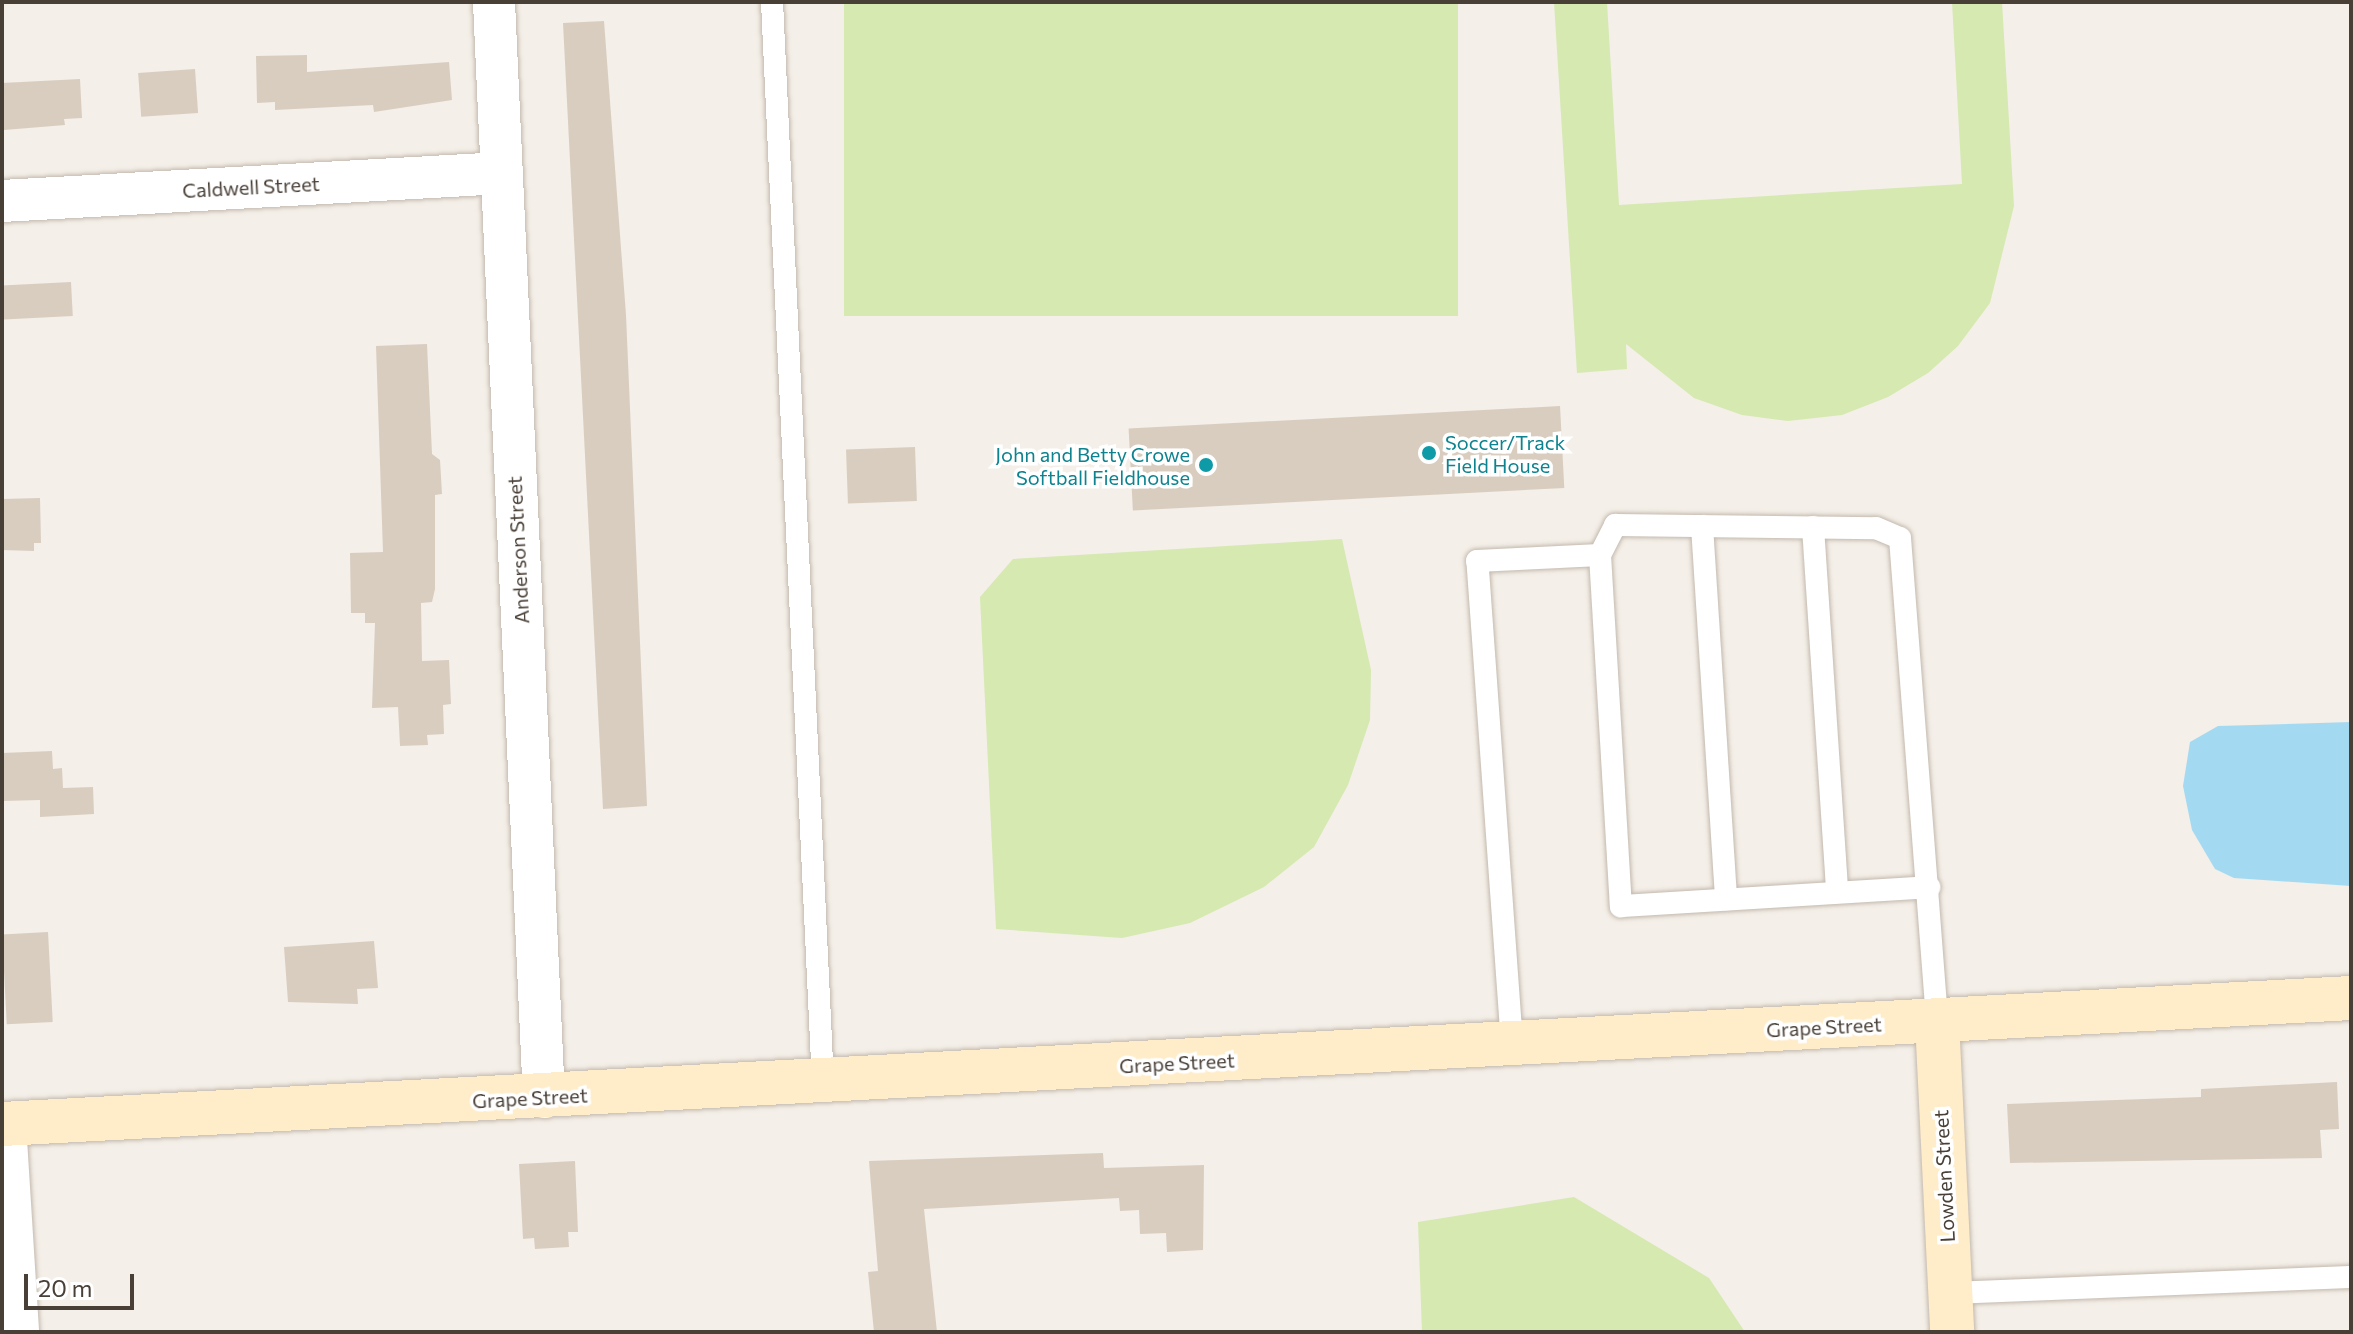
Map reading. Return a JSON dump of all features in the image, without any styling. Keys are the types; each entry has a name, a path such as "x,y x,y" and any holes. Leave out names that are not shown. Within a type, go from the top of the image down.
{"street":[{"name":"Anderson Street","path":"494,2 544,1097"},
{"name":"Caldwell Street","path":"2,201 501,173"},
{"name":"Grape Street","path":"4,1124 2351,998"},
{"name":"Lowden Street","path":"1937,1021 1951,1313"},
{"path":"4,1124 18,1332"}],"lane":[{"path":"772,2 823,1082"},
{"path":"1929,887 1621,906 1600,555 1615,525 1876,528 1900,538 1929,887 1937,1021"},
{"path":"1702,526 1726,899"},
{"path":"1813,527 1837,892"},
{"path":"1512,1044 1477,561 1600,555"},
{"path":"1951,1313 2351,1277"}],"green space":[{"path":"844,2 1458,2 1458,316 844,316"},
{"path":"1554,2 1607,2 1619,205 1962,184 1952,2 2002,2 2014,206 1990,303 1958,346 1928,373 1888,397 1842,415 1788,421 1742,415 1694,398 1626,344 1627,369 1577,373"},
{"path":"1342,539 1371,670 1370,720 1348,785 1314,847 1264,887 1190,923 1122,938 996,929 980,597 1013,559"},
{"path":"1574,1197 1709,1278 1745,1332 1422,1332 1418,1222"}],"water":[{"path":"2351,722 2351,886 2234,878 2215,869 2192,830 2183,786 2190,742 2218,726"}],"building":[{"path":"604,21 626,315 647,806 603,809 563,23"},
{"path":"307,55 307,72 449,62 452,100 374,112 373,105 275,110 275,102 257,103 256,56"},
{"path":"195,69 198,113 141,117 138,73"},
{"path":"80,79 82,118 64,119 65,125 4,130 2,83"},
{"path":"71,282 73,316 4,320 2,286"},
{"path":"427,344 432,454 440,460 442,494 435,495 435,589 432,602 421,603 422,661 449,660 451,704 443,705 444,734 427,735 428,745 400,746 398,707 372,708 375,623 365,623 365,613 351,613 350,553 383,552 376,346"},
{"name":"Soccer/Track Field House","path":"1560,406 1564,488 1133,510 1129,429"},
{"path":"915,447 917,501 848,503 846,449"},
{"path":"40,498 41,543 34,543 34,551 2,550 2,499"},
{"path":"52,751 53,769 62,768 63,788 93,787 94,814 40,817 40,800 2,801 2,753"},
{"path":"48,932 53,1022 7,1024 2,934"},
{"path":"374,941 378,988 357,989 358,1004 288,1002 284,947"},
{"path":"2337,1082 2339,1129 2320,1130 2322,1158 2010,1163 2007,1104 2201,1097 2201,1089"},
{"path":"1103,1153 1104,1168 1204,1165 1203,1250 1167,1252 1166,1233 1140,1234 1139,1210 1120,1211 1119,1198 924,1209 937,1332 874,1332 868,1272 878,1271 869,1161"},
{"path":"575,1161 578,1232 568,1232 569,1247 535,1249 534,1238 523,1239 519,1164"}],"place":[{"name":"Soccer/Track Field House","path":"1429,453"},
{"name":"John and Betty Crowe Softball Fieldhouse","path":"1206,465"}]}
